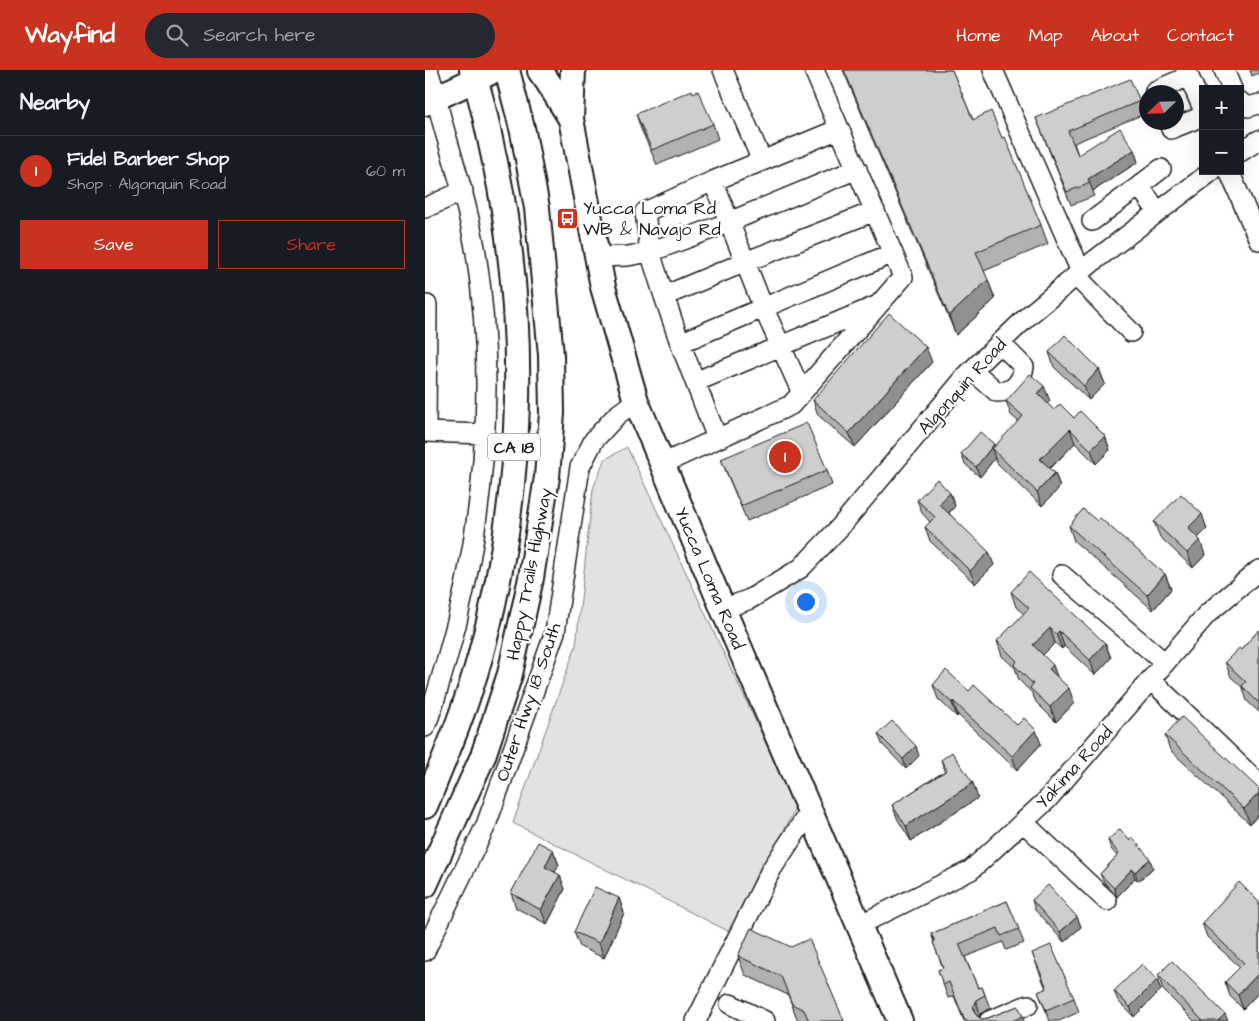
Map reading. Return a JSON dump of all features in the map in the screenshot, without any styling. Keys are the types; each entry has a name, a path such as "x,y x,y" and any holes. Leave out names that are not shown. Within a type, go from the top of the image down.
{"main road":[{"path":"431,100 473,75 497,70"},
{"name":"Happy Trails Highway","path":"425,885 483,756 510,674 531,578 547,477 552,413 551,365 543,263 537,208 523,132 507,70"},
{"path":"538,70 551,86 571,119"},
{"path":"571,119 573,70"},
{"name":"Happy Trails Highway","path":"425,806 457,728 480,656 500,568 510,502 517,408 513,272 502,194 485,115 473,75"},
{"name":"Yucca Loma Road","path":"571,119 603,287 636,401 723,609 901,1021"}],"street":[{"path":"425,727 453,637 467,573 480,493 486,364 476,254 463,191 431,100 428,70"},
{"path":"723,70 762,161"},
{"path":"662,464 791,405 903,277 814,70"},
{"path":"993,70 1078,274 1131,332"},
{"path":"1224,70 1230,85"},
{"path":"1166,85 1188,73 1199,99"},
{"path":"1244,104 1248,107 1259,104"},
{"path":"1184,124 1199,118"},
{"path":"717,438 664,296 650,252 645,212 713,181 839,129"},
{"path":"1244,149 1259,140"},
{"path":"597,257 629,256 650,252 729,222 857,169"},
{"path":"1092,221 1161,169"},
{"name":"Algonquin Road","path":"723,609 750,599 801,568 840,526 972,370 1028,316 1078,274 1207,175"},
{"path":"1231,175 1259,240"},
{"path":"713,181 763,307 802,393"},
{"path":"1139,186 1158,212"},
{"path":"425,208 463,191"},
{"path":"664,296 875,211"},
{"path":"680,343 893,253"},
{"path":"425,305 427,305 425,432 484,434"},
{"path":"695,382 879,305"},
{"path":"972,370 997,392 1012,389 1021,380 1024,367 999,344"},
{"name":"Outer Hwy 18 South","path":"425,952 486,825 555,632 580,467 594,440 617,415 636,401"},
{"name":"Yakima Road","path":"859,925 971,870 1047,800 1207,614 1259,570"},
{"path":"1062,575 1165,663"},
{"path":"1151,680 1255,780"},
{"path":"696,1021 771,870 810,811"},
{"path":"1023,822 1107,901"},
{"path":"730,1004 765,1021"},
{"path":"989,1021 1028,1005"}],"shaded area":[{"path":"627,447 796,807 732,933 513,823 576,645 593,489 604,460"}],"building":[{"path":"844,70 952,70 973,120 991,111 1002,138 1005,137 1041,225 976,252 988,280 949,316"},
{"path":"1130,79 1139,99 1139,101 1068,131 1078,155 1120,128 1134,150 1088,179 1090,183 1067,192 1036,118"},
{"path":"692,90 693,93 698,91 713,124 652,150 636,114"},
{"path":"889,313 926,347 849,433 813,400"},
{"path":"1065,335 1099,369 1084,386 1049,352"},
{"path":"1030,374 1044,386 1038,394 1054,410 1060,404 1074,418 1080,411 1105,436 1091,450 1070,429 1040,459 1055,473 1037,492 992,449 1023,416 1006,401"},
{"path":"807,423 827,470 741,506 721,459"},
{"path":"980,432 994,444 976,467 961,454"},
{"path":"937,479 950,493 939,504 989,552 970,571 925,527 935,517 917,500"},
{"path":"1181,494 1202,514 1188,528 1200,540 1187,553 1154,522"},
{"path":"1083,509 1097,521 1100,518 1165,574 1147,595 1069,526"},
{"path":"1029,572 1105,643 1090,660 1059,631 1056,634 1050,628 1033,645 1053,665 1049,669 1069,688 1050,707 1030,688 1033,684 1014,665 1017,661 997,641 1029,608 1011,592"},
{"path":"1259,630 1259,703 1242,686 1246,682 1225,662 1239,648 1241,650"},
{"path":"946,670 969,691 974,685 1017,725 1024,718 1036,730 1012,756 933,685"},
{"path":"1182,717 1259,789 1259,793 1244,809 1165,735"},
{"path":"892,721 916,746 903,759 878,734"},
{"path":"952,752 973,783 906,826 892,805 947,770 941,760"},
{"path":"1120,829 1129,840 1132,837 1150,859 1135,872 1132,869 1114,888 1100,874 1119,854 1108,840"},
{"path":"538,842 553,850 545,867 560,875 541,910 511,893"},
{"path":"1239,882 1259,902 1259,974 1238,995 1225,982 1244,963 1202,923"},
{"path":"1048,885 1077,917 1060,932 1032,900"},
{"path":"595,887 619,898 599,943 574,932"},
{"path":"1007,901 1019,929 1001,936 998,928 959,944 978,988 982,987 985,995 976,1000 973,1006 977,1016 982,1019 988,1018 1018,1006 1023,1016 1012,1021 965,1021 949,982 943,985 938,970 943,968 931,934"},
{"path":"751,928 791,947 809,939 844,1021 809,1021 804,1010 792,1004 781,976 738,956"},
{"path":"1051,945 1074,998 1046,1010 1038,992 1047,988 1032,953"},
{"path":"1172,961 1225,1014 1218,1021 1203,1021 1158,975"},
{"path":"1142,964 1157,980 1130,1007 1114,991"}],"place":[{"name":"Yucca Loma Rd WB & Navajo Rd","path":"567,218"},
{"name":"Fidel Barber Shop","path":"785,457"}]}
